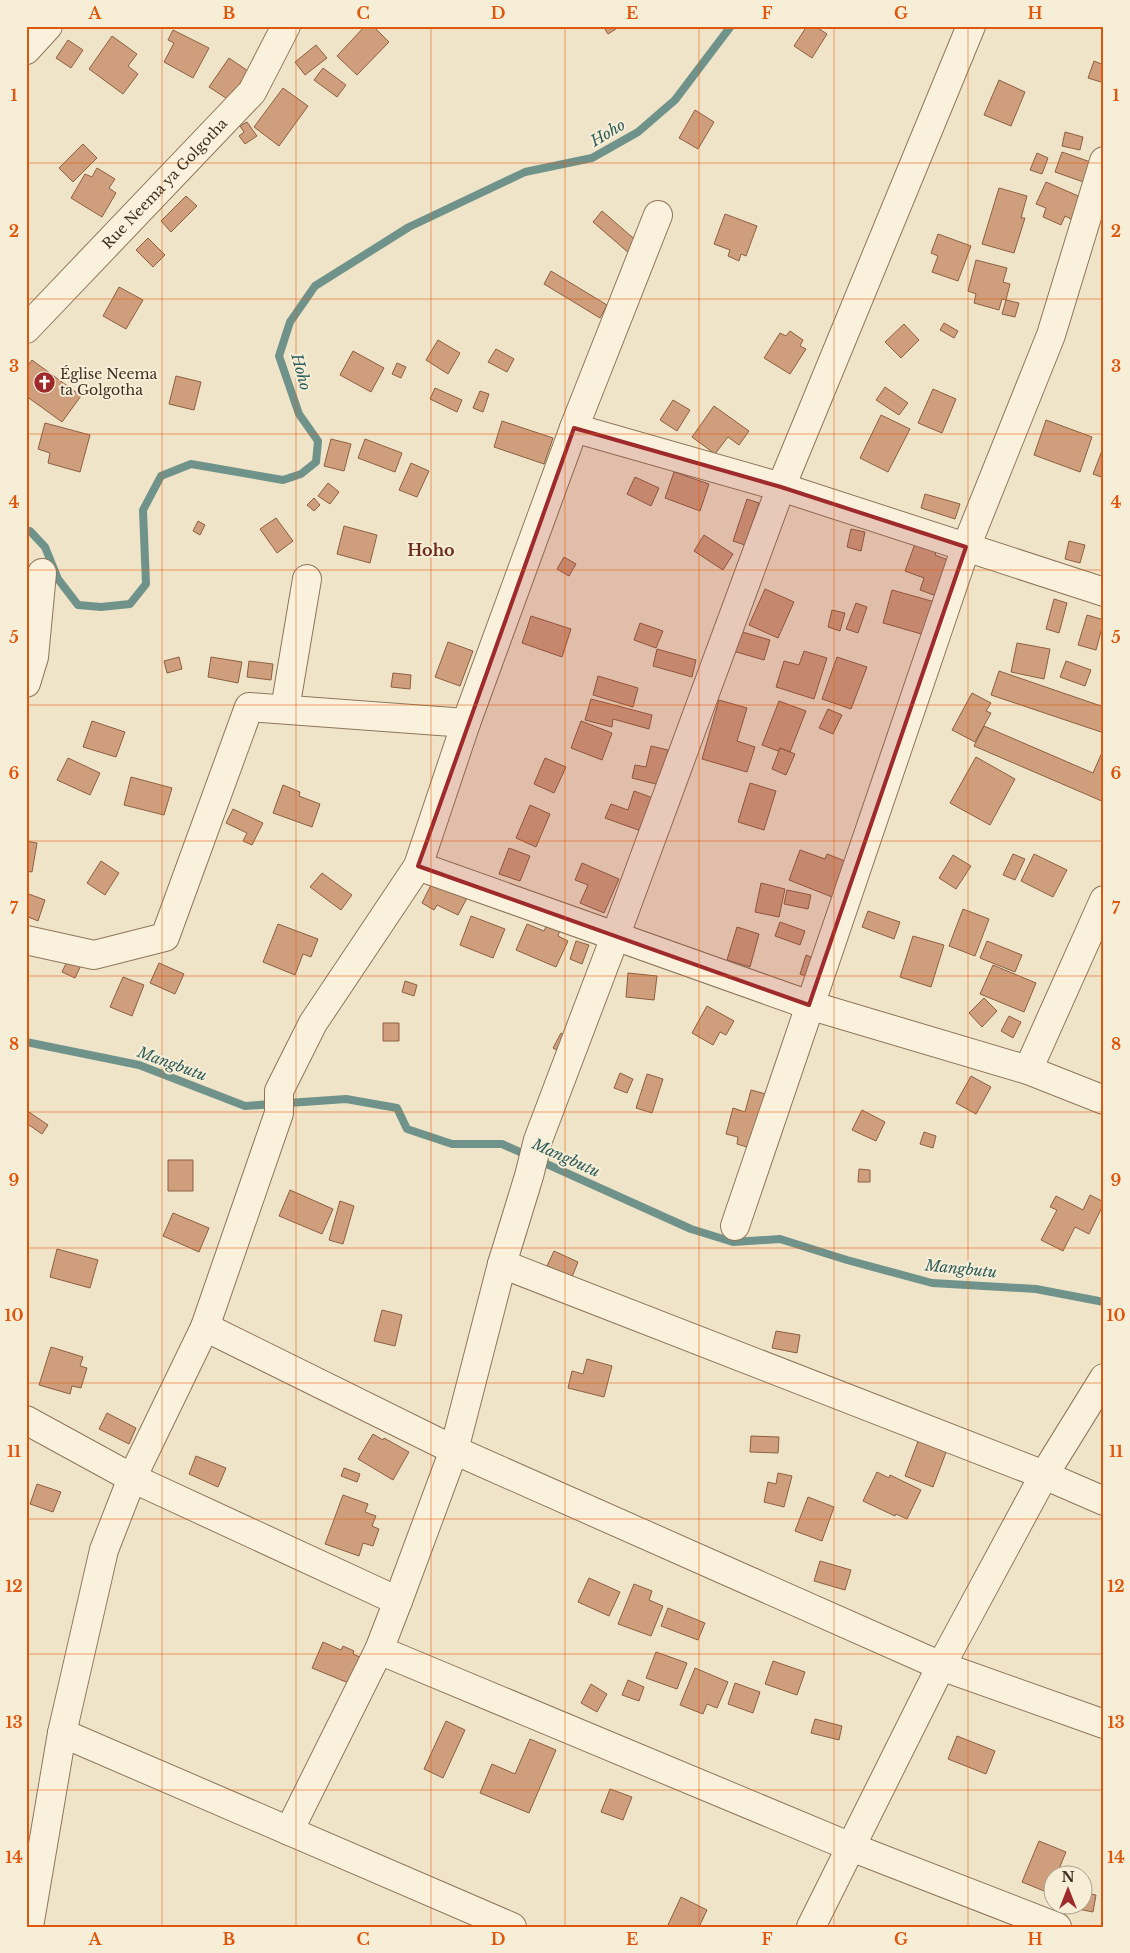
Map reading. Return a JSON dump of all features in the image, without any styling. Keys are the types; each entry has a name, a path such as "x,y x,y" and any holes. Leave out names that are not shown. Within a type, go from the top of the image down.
{"street":[{"path":"26,50 48,26"},
{"name":"Rue Neema ya Golgotha","path":"26,329 252,92 286,26"},
{"path":"289,1831 379,1650 398,1601 454,1450 502,1264 538,1140 616,936 781,487 971,26"},
{"path":"735,1226 966,548 1051,335 1104,160"},
{"path":"29,1927 62,1733 104,1550 132,1478 205,1327 279,1102 313,1023 418,866 466,723 574,428 658,215"},
{"path":"574,428 781,487 1104,592"},
{"path":"26,682 34,657 42,574"},
{"path":"285,709 307,579"},
{"path":"26,940 94,954 165,937 249,707 466,723"},
{"path":"418,866 809,1005 1028,1070 1104,1100"},
{"path":"1028,1070 1104,900"},
{"path":"502,1264 1044,1475 1104,1501"},
{"path":"205,1327 454,1450 941,1666 1104,1724"},
{"path":"811,1927 941,1666 1044,1475 1104,1378"},
{"path":"26,1420 132,1478 398,1601"},
{"path":"379,1650 851,1847 1057,1927"},
{"path":"62,1733 512,1927"}],"highlighted area":[{"path":"574,428 781,487 966,547 809,1005 418,866"}],"building":[{"path":"365,26 373,26 389,42 357,75 337,56"},
{"path":"603,26 619,26 619,27 608,34"},
{"path":"807,26 815,26 827,34 812,58 794,46"},
{"path":"173,30 209,48 193,78 164,62 174,43 168,40"},
{"path":"112,36 137,54 128,66 138,74 123,94 89,69"},
{"path":"68,40 83,50 71,68 56,58"},
{"path":"316,45 327,58 305,75 295,62"},
{"path":"229,58 248,71 229,100 209,87"},
{"path":"1094,61 1104,65 1104,83 1088,78"},
{"path":"323,68 346,85 337,97 314,80"},
{"path":"999,80 1025,92 1011,126 984,115"},
{"path":"283,88 308,106 279,146 254,127"},
{"path":"695,110 714,122 698,149 679,138"},
{"path":"247,122 257,136 245,144 239,136 244,132 240,126"},
{"path":"1065,132 1083,137 1080,150 1062,146"},
{"path":"83,144 97,158 73,182 59,168"},
{"path":"1062,152 1099,165 1092,185 1055,172"},
{"path":"1037,153 1048,158 1042,174 1030,170"},
{"path":"97,168 115,179 109,188 116,193 102,217 71,198 85,174 92,177"},
{"path":"1046,182 1083,198 1073,220 1065,216 1061,225 1043,217 1046,208 1036,204"},
{"path":"999,188 1027,196 1021,218 1025,218 1014,253 982,244"},
{"path":"186,196 197,206 171,232 161,221"},
{"path":"602,211 639,243 630,254 593,222"},
{"path":"725,214 757,226 746,256 741,254 739,261 728,256 730,250 714,244"},
{"path":"938,234 971,246 958,281 932,272 938,256 931,253"},
{"path":"148,238 165,255 153,267 136,250"},
{"path":"976,260 1007,268 1003,282 1010,284 1006,300 1002,299 999,310 974,303 976,294 968,291"},
{"path":"551,271 607,305 600,318 544,284"},
{"path":"119,287 143,300 126,329 103,316"},
{"path":"1006,300 1019,303 1015,317 1002,314"},
{"path":"944,323 958,331 954,338 940,330"},
{"path":"904,324 919,340 901,358 885,342"},
{"path":"790,331 803,340 800,346 806,349 790,374 764,358 780,333 786,336"},
{"path":"438,340 460,353 448,374 426,360"},
{"path":"496,349 514,359 507,372 488,362"},
{"path":"353,351 384,368 371,392 340,375"},
{"name":"Église Neema ta Golgotha","path":"32,360 81,396 62,422 26,396 26,368"},
{"path":"397,363 406,367 401,378 392,374"},
{"path":"176,376 201,382 194,410 169,404"},
{"path":"885,387 908,403 899,415 876,400"},
{"path":"435,388 462,400 457,412 430,399"},
{"path":"933,389 956,399 942,433 918,423"},
{"path":"480,391 489,394 483,412 473,408"},
{"path":"673,400 690,410 677,431 660,420"},
{"path":"714,406 749,431 739,445 728,437 715,454 692,437"},
{"path":"881,415 910,429 888,472 860,458"},
{"path":"1046,420 1092,437 1080,472 1034,455"},
{"path":"502,421 553,438 544,464 494,447"},
{"path":"45,423 90,435 80,472 48,463 50,453 38,449"},
{"path":"331,439 351,444 344,471 324,466"},
{"path":"365,439 402,453 395,472 358,458"},
{"path":"1104,449 1104,478 1093,474"},
{"path":"411,463 429,471 417,497 399,490"},
{"path":"674,472 709,484 700,511 665,498"},
{"path":"635,477 659,488 651,506 627,494"},
{"path":"328,483 339,492 330,504 318,496"},
{"path":"925,494 960,504 955,519 921,508"},
{"path":"314,498 320,505 314,511 307,505"},
{"path":"747,499 759,503 745,545 733,541"},
{"path":"276,518 293,541 277,553 260,529"},
{"path":"198,521 205,525 200,535 193,531"},
{"path":"344,526 377,535 370,563 337,554"},
{"path":"851,529 865,532 861,551 847,547"},
{"path":"704,535 733,554 723,570 694,551"},
{"path":"916,541 937,549 935,555 956,563 942,598 920,590 924,578 905,571"},
{"path":"1069,541 1085,545 1080,563 1065,559"},
{"path":"564,557 576,564 569,576 557,569"},
{"path":"765,589 794,602 778,638 749,625"},
{"path":"892,590 935,602 925,635 883,623"},
{"path":"1054,599 1067,603 1059,633 1046,629"},
{"path":"856,603 867,607 858,633 846,629"},
{"path":"832,610 845,613 840,631 828,627"},
{"path":"1087,615 1104,620 1096,650 1078,645"},
{"path":"531,616 571,629 562,657 522,643"},
{"path":"640,623 663,631 656,648 634,640"},
{"path":"739,631 770,640 764,660 733,651"},
{"path":"448,642 473,651 460,686 435,677"},
{"path":"1017,643 1050,649 1044,679 1011,672"},
{"path":"657,649 696,660 692,677 653,666"},
{"path":"804,651 827,658 814,699 776,687 784,661 799,665"},
{"path":"179,657 182,669 167,673 164,661"},
{"path":"211,657 242,662 238,683 208,677"},
{"path":"837,657 867,667 851,709 822,699"},
{"path":"249,661 273,664 271,680 247,677"},
{"path":"1066,661 1091,670 1085,686 1060,677"},
{"path":"999,671 1104,707 1104,733 991,695"},
{"path":"393,673 411,675 410,689 391,687"},
{"path":"598,676 638,688 633,707 593,695"},
{"path":"972,693 991,703 986,711 991,713 975,742 952,730"},
{"path":"591,699 652,715 649,729 613,719 612,727 585,720"},
{"path":"719,700 747,708 737,741 755,747 747,772 702,759"},
{"path":"779,701 806,711 790,752 780,748 778,751 762,745"},
{"path":"828,709 842,715 833,734 819,728"},
{"path":"92,721 125,732 116,757 83,747"},
{"path":"581,721 612,733 602,760 571,748"},
{"path":"984,726 1093,773 1104,748 1104,802 974,746"},
{"path":"651,746 668,750 660,785 632,778 635,765 646,767"},
{"path":"780,748 795,754 786,775 772,769"},
{"path":"976,757 1015,779 990,825 950,803"},
{"path":"68,758 100,773 90,795 57,780"},
{"path":"545,758 566,767 554,793 534,784"},
{"path":"131,777 172,788 164,815 124,805"},
{"path":"750,783 776,791 764,830 738,822"},
{"path":"283,785 300,792 299,796 320,804 312,827 273,813"},
{"path":"634,791 653,798 641,831 605,818 611,804 628,810"},
{"path":"530,805 550,814 536,847 516,838"},
{"path":"233,809 263,823 252,845 243,841 247,833 226,823"},
{"path":"26,841 37,843 32,872 26,871"},
{"path":"509,848 530,856 520,881 499,874"},
{"path":"800,850 825,859 827,854 845,861 832,897 789,880"},
{"path":"1013,854 1025,859 1015,880 1003,875"},
{"path":"1034,854 1067,870 1053,897 1021,881"},
{"path":"953,855 971,866 956,889 939,878"},
{"path":"101,861 119,873 105,895 87,883"},
{"path":"582,863 619,879 604,913 580,903 588,885 575,880"},
{"path":"322,873 352,895 341,910 310,887"},
{"path":"433,881 467,898 458,915 437,905 434,910 422,903"},
{"path":"761,883 785,889 779,917 755,912"},
{"path":"787,890 811,895 808,909 784,904"},
{"path":"26,893 45,900 38,921 26,916"},
{"path":"963,909 989,919 975,956 949,946"},
{"path":"868,911 900,922 894,939 862,927"},
{"path":"471,916 505,929 493,958 460,945"},
{"path":"780,922 805,931 800,945 775,936"},
{"path":"278,924 318,939 311,957 303,954 295,975 263,962"},
{"path":"527,924 544,931 547,925 560,930 558,936 568,941 556,967 516,950"},
{"path":"737,927 759,934 750,967 727,960"},
{"path":"913,936 944,945 931,987 900,977"},
{"path":"576,941 589,945 582,964 570,959"},
{"path":"987,941 1022,955 1015,972 980,958"},
{"path":"71,953 84,959 75,978 62,972"},
{"path":"806,955 819,960 813,979 800,974"},
{"path":"159,963 184,974 175,994 150,983"},
{"path":"993,965 1036,983 1024,1012 980,994"},
{"path":"628,973 657,976 654,1000 626,997"},
{"path":"123,977 144,985 132,1016 110,1007"},
{"path":"405,981 417,985 414,996 402,992"},
{"path":"984,998 997,1011 982,1027 969,1013"},
{"path":"707,1006 734,1021 726,1035 720,1032 713,1045 692,1033"},
{"path":"1009,1016 1021,1022 1013,1038 1001,1031"},
{"path":"383,1023 399,1023 399,1041 383,1041"},
{"path":"561,1033 571,1039 563,1053 553,1048"},
{"path":"620,1073 633,1079 627,1093 614,1088"},
{"path":"647,1074 663,1079 652,1113 636,1108"},
{"path":"971,1076 991,1087 976,1114 956,1103"},
{"path":"751,1090 773,1096 761,1151 737,1144 738,1137 726,1134 733,1108 745,1112"},
{"path":"862,1110 885,1122 876,1141 852,1130"},
{"path":"29,1112 48,1125 42,1134 26,1123 26,1117"},
{"path":"924,1132 936,1136 933,1148 920,1144"},
{"path":"168,1160 193,1160 193,1191 168,1191"},
{"path":"859,1169 870,1170 870,1182 858,1182"},
{"path":"290,1190 333,1209 322,1234 279,1216"},
{"path":"1090,1195 1104,1203 1089,1234 1075,1227 1063,1251 1041,1240 1057,1210 1050,1207 1056,1196 1083,1210"},
{"path":"340,1201 354,1206 343,1244 329,1240"},
{"path":"173,1213 209,1228 199,1252 163,1236"},
{"path":"57,1249 98,1260 90,1288 50,1277"},
{"path":"554,1251 578,1262 572,1277 547,1266"},
{"path":"382,1310 402,1315 395,1346 374,1341"},
{"path":"776,1331 800,1335 797,1353 772,1348"},
{"path":"51,1347 83,1357 80,1366 87,1368 81,1388 72,1386 70,1394 39,1385"},
{"path":"587,1359 612,1366 604,1397 568,1388 572,1371 583,1374"},
{"path":"107,1413 136,1428 129,1444 99,1429"},
{"path":"373,1434 409,1452 393,1480 358,1459"},
{"path":"751,1436 779,1437 778,1453 750,1452"},
{"path":"920,1436 948,1447 933,1487 905,1476"},
{"path":"196,1456 226,1468 218,1487 189,1474"},
{"path":"344,1468 360,1474 357,1482 341,1476"},
{"path":"877,1472 889,1478 890,1475 921,1490 907,1519 896,1514 895,1516 863,1501"},
{"path":"778,1473 792,1476 784,1507 764,1502 768,1482 776,1484"},
{"path":"37,1484 61,1492 53,1512 30,1504"},
{"path":"343,1495 368,1504 365,1512 376,1516 372,1526 379,1529 373,1546 363,1543 359,1556 325,1544"},
{"path":"808,1497 834,1507 822,1541 795,1531"},
{"path":"820,1561 851,1570 845,1590 814,1581"},
{"path":"589,1578 620,1592 609,1616 578,1602"},
{"path":"634,1584 652,1591 649,1600 663,1606 651,1636 618,1624"},
{"path":"668,1608 705,1623 698,1640 661,1626"},
{"path":"323,1642 341,1650 343,1646 354,1651 353,1654 362,1658 351,1684 312,1668"},
{"path":"656,1652 687,1663 677,1689 646,1678"},
{"path":"773,1661 805,1672 797,1695 765,1684"},
{"path":"695,1668 728,1682 717,1708 707,1704 703,1714 680,1705"},
{"path":"628,1680 644,1687 639,1701 622,1695"},
{"path":"735,1683 760,1692 753,1713 728,1704"},
{"path":"591,1684 607,1694 597,1712 581,1703"},
{"path":"815,1719 842,1726 839,1740 811,1733"},
{"path":"446,1721 465,1730 443,1778 424,1769"},
{"path":"957,1736 995,1751 986,1774 948,1759"},
{"path":"530,1739 556,1750 529,1813 480,1793 492,1764 515,1774"},
{"path":"610,1789 632,1797 623,1820 601,1812"},
{"path":"1039,1841 1066,1852 1060,1866 1042,1866 1042,1890 1022,1882"},
{"path":"1092,1894 1096,1895 1092,1912"},
{"path":"681,1897 707,1910 699,1927 667,1927"}],"waterway":[{"name":"Hoho","path":"26,531 30,531 45,547 58,579 78,605 101,607 130,604 146,584 143,510 161,476 191,464 283,480 301,474 316,462 318,441 299,414 279,356 290,322 315,286 409,227 525,172 592,158 638,132 675,100 731,26"},
{"name":"Mangbutu","path":"26,1042 139,1065 245,1106 346,1099 397,1108 407,1129 452,1144 502,1144 691,1229 733,1242 780,1239 847,1260 932,1283 1036,1289 1104,1302"}],"place":[{"name":"Église Neema ta Golgotha","path":"44,382"}],"district":[{"name":"Hoho","path":"431,550"}]}
